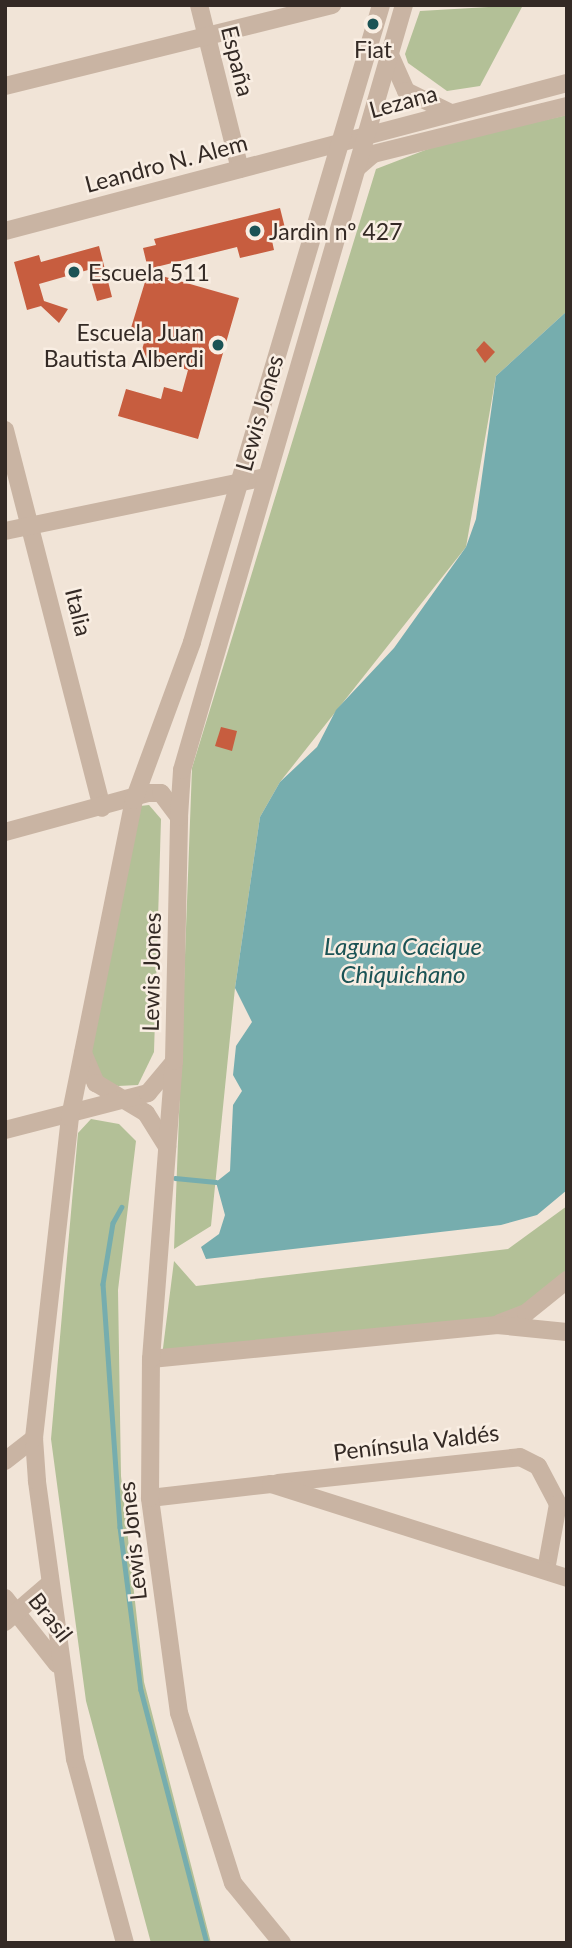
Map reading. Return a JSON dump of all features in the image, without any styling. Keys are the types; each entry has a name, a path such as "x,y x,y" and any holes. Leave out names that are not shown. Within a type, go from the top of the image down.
{"street":[{"name":"España","path":"199,5 240,169"},
{"path":"5,86 332,5"},
{"name":"Lewis Jones","path":"125,1943 75,1759 58,1667 34,1438 70,1116 134,800 192,642 381,5"},
{"name":"Lewis Jones","path":"282,1943 233,1883 183,1725 150,1498 151,1359 174,1061 179,817 182,770 404,5"},
{"path":"389,52 406,91 452,113"},
{"name":"Lezana","path":"339,143 567,83"},
{"path":"357,169 373,154 567,106"},
{"name":"Leandro N. Alem","path":"5,231 339,143"},
{"name":"Italia","path":"5,430 32,525 102,808"},
{"path":"5,531 239,479 266,477"},
{"path":"5,832 162,793 179,817"},
{"path":"82,1049 85,1069 116,1098 146,1113 169,1150"},
{"path":"5,1130 70,1116 116,1098 148,1093 174,1061"},
{"path":"497,1325 526,1313 567,1280"},
{"path":"151,1359 497,1325 567,1332"},
{"path":"5,1461 34,1438"},
{"name":"Península Valdés","path":"150,1498 520,1457 538,1466 558,1504 546,1570"},
{"name":"Península Valdés","path":"271,1484 567,1577"},
{"path":"9,1610 48,1586"},
{"name":"Brasil","path":"9,1610 58,1667"}],"green space":[{"path":"523,5 480,86 447,91 408,63 405,54 420,11"},
{"path":"567,115 567,311 496,376 466,547 280,782 260,817 235,988 211,1226 174,1249 192,768 376,169 441,144"},
{"path":"149,805 161,819 154,1052 138,1085 118,1086 100,1080 87,1046 140,806"},
{"path":"91,1119 119,1124 136,1141 118,1290 121,1476 144,1682 211,1943 151,1943 86,1701 51,1439 78,1133"},
{"path":"567,1206 567,1280 526,1313 161,1364 174,1261 196,1286 508,1249"}],"water":[{"name":"Laguna Cacique Chiquichano","path":"567,311 567,1190 537,1215 501,1225 206,1259 201,1247 219,1234 225,1215 216,1182 230,1171 233,1105 242,1091 233,1075 236,1046 252,1022 235,988 260,817 280,782 317,747 336,710 394,648 466,547 476,519 496,376"}],"building":[{"path":"280,208 286,232 271,236 274,250 240,258 237,247 148,269 143,248 156,245 154,239"},
{"path":"99,246 112,297 97,301 88,270 39,284 44,301 68,309 59,323 41,306 27,310 14,262 39,255 41,262"},
{"path":"148,272 239,298 198,439 118,416 126,389 161,399 164,387 182,392 188,370 140,356 147,333 131,328"},
{"path":"484,341 495,352 485,363 476,350"},
{"path":"221,727 237,731 232,751 215,746"}],"waterway":[{"path":"175,1178 216,1182"},
{"path":"122,1207 113,1223 103,1284 120,1527 141,1690 207,1943"}],"place":[{"name":"Fiat","path":"373,24"},
{"name":"Jardìn nº 427","path":"255,231"},
{"name":"Escuela 511","path":"74,272"},
{"name":"Escuela Juan Bautista Alberdi","path":"218,345"}]}
